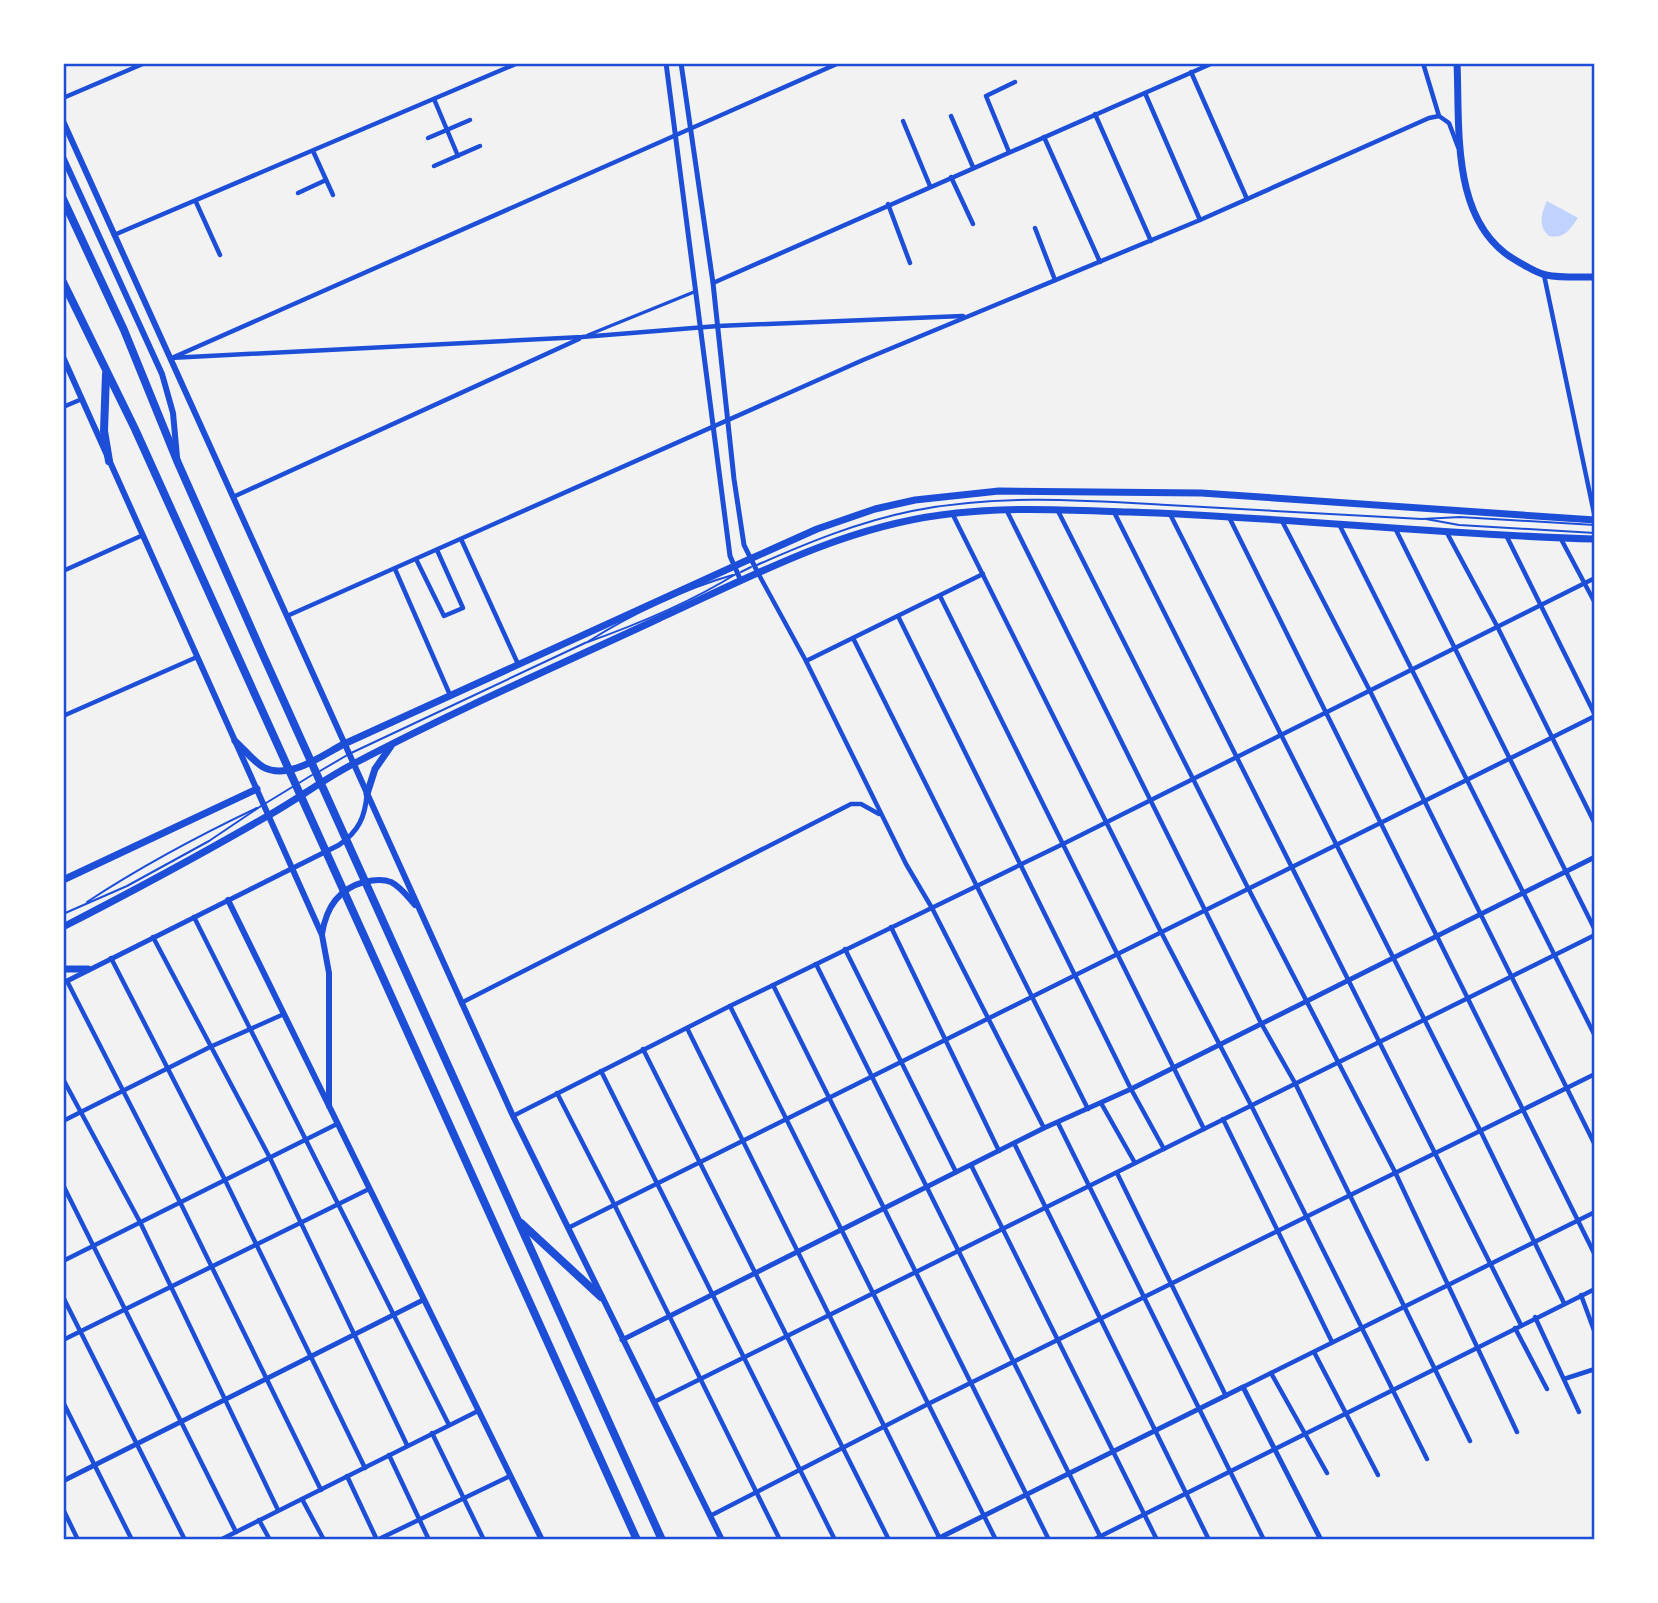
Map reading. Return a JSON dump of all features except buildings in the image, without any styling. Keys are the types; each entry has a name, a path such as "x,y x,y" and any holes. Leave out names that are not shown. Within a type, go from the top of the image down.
{"highway":[{"path":"65,203 124,330 178,463 263,655 662,1540"},
{"path":"63,282 135,429 637,1540"},
{"path":"106,371 104,431 109,461"},
{"path":"514,1216 601,1297"}],"main road":[{"path":"1457,63 1461,154 1468,194 1483,229 1507,255 1544,275 1595,277"},
{"path":"63,121 513,1116 722,1540"},
{"path":"63,158 162,374 173,413 178,463"},
{"path":"63,357 66,370 82,399 322,935 329,973 329,1106"},
{"path":"63,927 269,815 354,764 754,566 817,530 875,509 915,500 999,491 1201,493 1595,521"},
{"path":"235,741 260,766 280,772 291,771 518,664 754,566 882,526 952,513 1057,509 1169,513 1595,539"},
{"path":"368,794 375,769 391,746"},
{"path":"63,880 257,789"},
{"path":"322,935 333,901 348,888 362,882 379,880 394,883 419,909"},
{"path":"228,900 542,1540"},
{"path":"63,969 88,969"}],"street":[{"path":"63,98 145,63"},
{"path":"114,235 518,63"},
{"path":"666,63 702,328 712,426 737,573"},
{"path":"681,63 713,283 727,420 744,545 1044,1128"},
{"path":"170,358 690,131 839,63"},
{"path":"713,283 1213,63"},
{"path":"1423,63 1439,116 1449,124 1461,154"},
{"path":"1191,72 1247,199"},
{"path":"1009,152 986,96 1015,82"},
{"path":"1145,93 1200,220"},
{"path":"434,99 458,156"},
{"path":"1094,114 1151,241"},
{"path":"951,116 973,167"},
{"path":"287,617 712,426 1439,116"},
{"path":"428,138 470,120"},
{"path":"903,121 930,186"},
{"path":"1044,137 1100,262"},
{"path":"434,166 480,146"},
{"path":"313,151 333,195"},
{"path":"951,177 972,225"},
{"path":"298,193 326,180"},
{"path":"196,202 220,255"},
{"path":"888,204 910,264"},
{"path":"1035,228 1055,281"},
{"path":"1544,275 1595,521"},
{"path":"233,497 582,337 696,291"},
{"path":"170,358 582,337 718,326 967,316"},
{"path":"63,407 82,399"},
{"path":"1006,509 1261,1023 1296,1083 1470,1441"},
{"path":"1057,509 1305,1001 1395,1172 1517,1432"},
{"path":"1114,512 1521,1325"},
{"path":"952,513 1105,822 1308,1217 1427,1459"},
{"path":"1169,513 1480,1130 1564,1303"},
{"path":"1229,517 1595,1255"},
{"path":"1282,521 1370,691 1595,1144"},
{"path":"1339,524 1595,1037"},
{"path":"1395,528 1595,930"},
{"path":"1447,532 1497,626 1595,824"},
{"path":"63,571 143,535"},
{"path":"567,1228 1595,716 1506,535"},
{"path":"1561,538 1595,603"},
{"path":"461,539 518,664"},
{"path":"416,559 444,616 463,608 437,550"},
{"path":"394,569 450,695"},
{"path":"806,661 983,574"},
{"path":"513,1116 643,1049 1063,844 1595,578"},
{"path":"940,596 1205,1129"},
{"path":"898,616 1131,1088 1164,1149"},
{"path":"853,638 1088,1110"},
{"path":"63,716 197,657"},
{"path":"321,1490 180,1202 65,982 339,845 354,832 363,818 368,794"},
{"path":"461,1003 851,804 861,804 882,817"},
{"path":"622,1340 1044,1128 1088,1110 1595,857"},
{"path":"194,917 449,1424"},
{"path":"891,927 999,1151"},
{"path":"653,1403 1595,935"},
{"path":"153,937 270,1158 299,1224 407,1445"},
{"path":"845,949 956,1172"},
{"path":"111,958 225,1180 365,1468"},
{"path":"816,964 1101,1538"},
{"path":"773,985 1049,1540"},
{"path":"730,1006 996,1540"},
{"path":"63,1121 210,1047 284,1014"},
{"path":"687,1028 885,1425 938,1539 1025,1493 1595,1212"},
{"path":"643,1049 889,1540"},
{"path":"601,1071 835,1540"},
{"path":"710,1516 885,1425 1595,1074"},
{"path":"63,1079 140,1222 278,1510"},
{"path":"557,1093 780,1540"},
{"path":"1101,1103 1135,1163"},
{"path":"1223,1119 1332,1342"},
{"path":"1058,1123 1264,1540"},
{"path":"63,1252 65,1260 338,1124"},
{"path":"1014,1143 1209,1540"},
{"path":"971,1165 1111,1452 1157,1540"},
{"path":"1117,1172 1226,1396"},
{"path":"63,1185 236,1532"},
{"path":"63,1340 369,1189"},
{"path":"1093,1540 1595,1289"},
{"path":"1581,1295 1595,1333"},
{"path":"63,1297 185,1540"},
{"path":"63,1481 424,1300"},
{"path":"1535,1317 1579,1412"},
{"path":"1515,1328 1547,1389"},
{"path":"1314,1352 1378,1475"},
{"path":"1564,1380 1595,1369"},
{"path":"1271,1373 1327,1473"},
{"path":"1243,1387 1321,1540"},
{"path":"63,1402 132,1540"},
{"path":"220,1540 478,1411"},
{"path":"432,1433 484,1540"},
{"path":"389,1455 429,1540"},
{"path":"347,1476 377,1540 510,1476"},
{"path":"302,1499 324,1540"},
{"path":"63,1509 78,1540"},
{"path":"259,1520 270,1540"}],"lane":[{"path":"754,566 808,543 879,519 912,511 975,502 1068,499 1422,519 1459,525 1595,533"},
{"path":"1422,519 1460,517 1595,521"},
{"path":"84,904 123,878 264,804 349,754 584,643 614,625 712,580 737,573"},
{"path":"584,643 617,632 715,587 737,573"},
{"path":"63,914 139,880 209,841 264,804"}],"water":[{"path":"1547,201 1578,218 1563,235 1549,236 1543,228 1542,215"}]}
